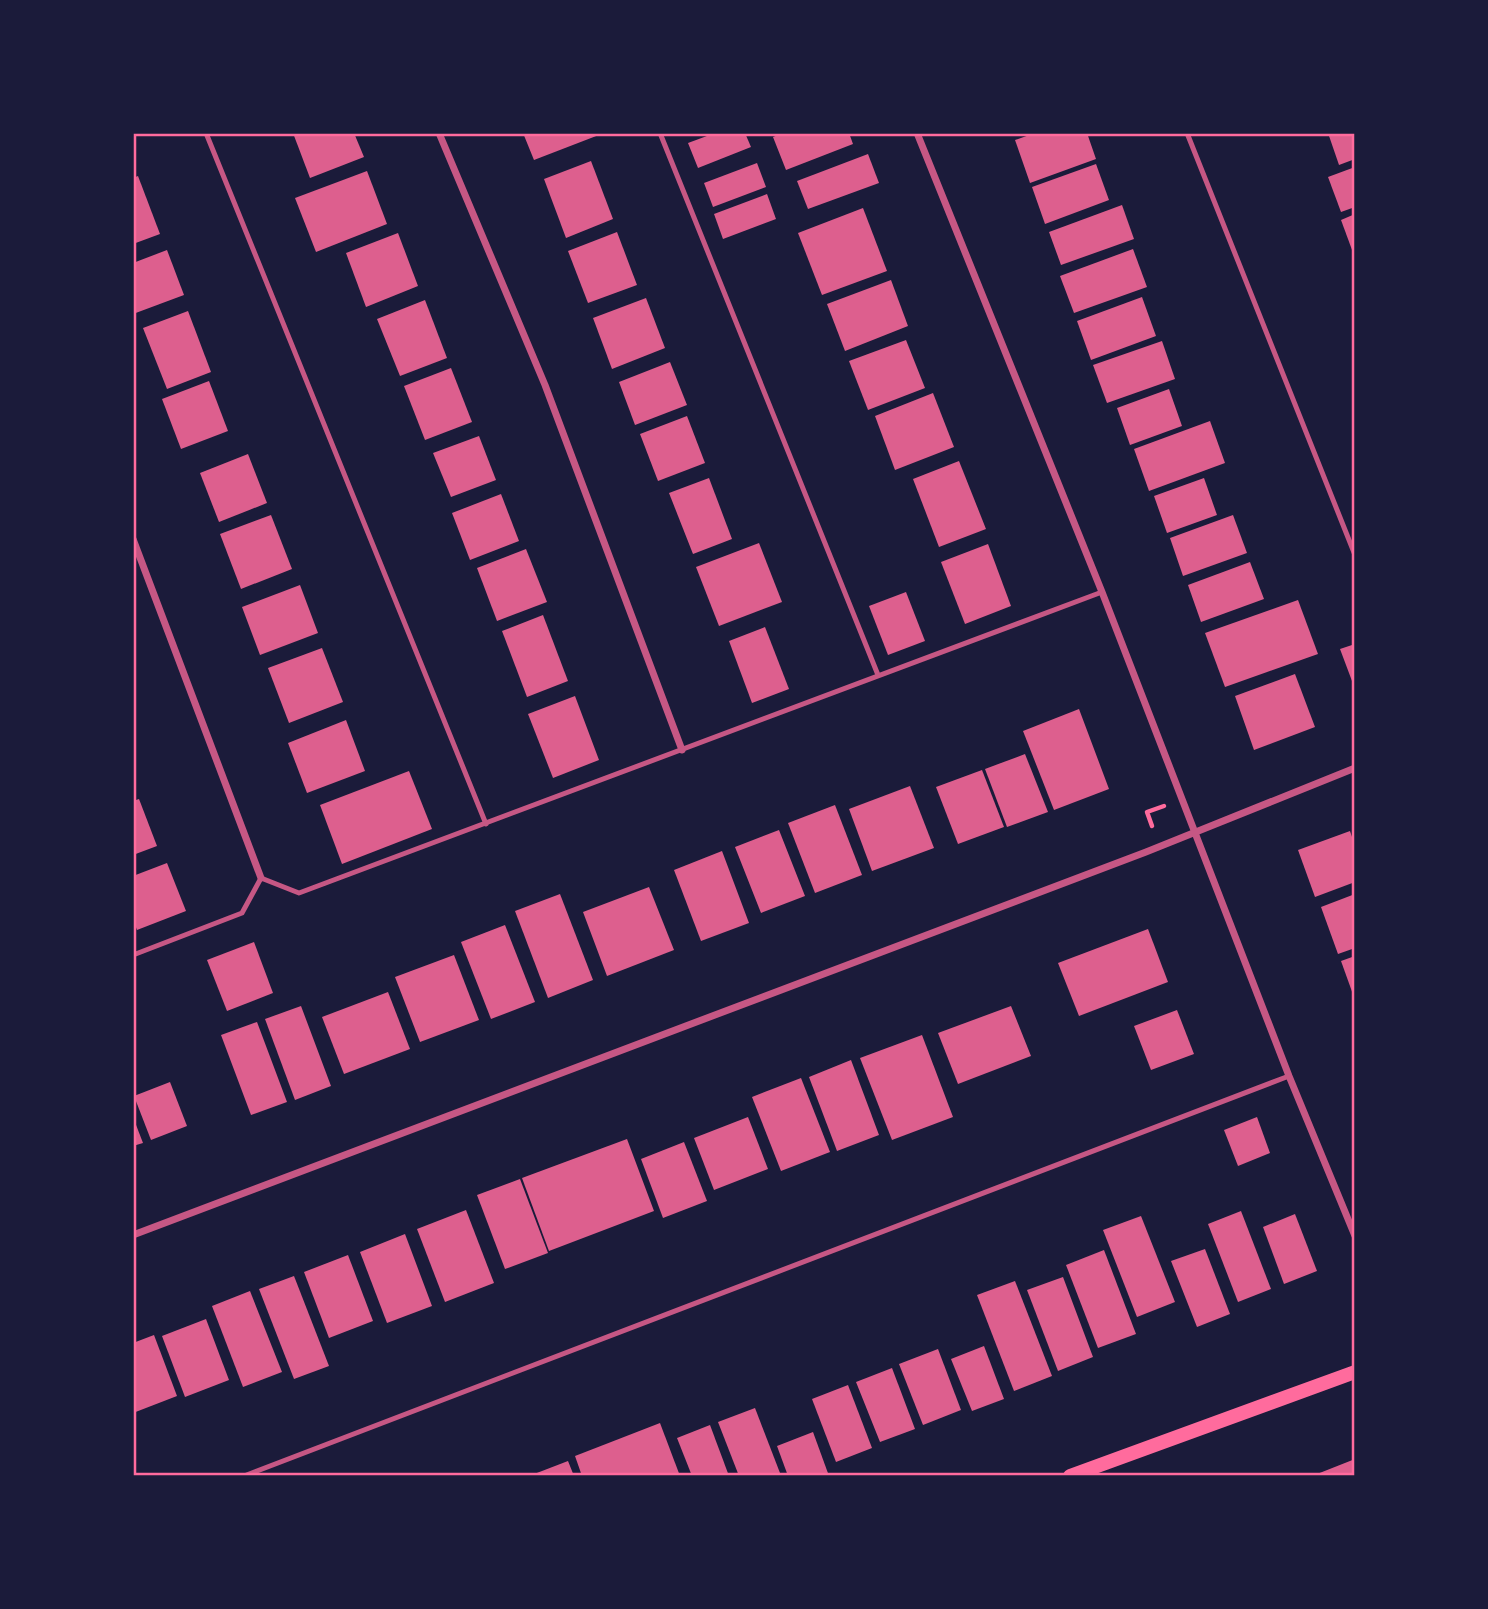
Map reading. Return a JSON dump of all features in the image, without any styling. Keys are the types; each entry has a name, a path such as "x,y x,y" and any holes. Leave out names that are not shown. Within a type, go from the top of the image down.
{"main road":[{"path":"1070,1476 1355,1372"}],"street":[{"path":"439,133 545,385 682,750"},
{"path":"917,133 1102,592 1289,1076 1355,1236"},
{"path":"133,539 261,878"},
{"path":"133,1235 1146,852 1355,768"}],"lane":[{"path":"206,133 486,824"},
{"path":"660,133 878,675"},
{"path":"1187,133 1355,555"},
{"path":"133,955 242,913 261,878 299,893 1102,592"},
{"path":"244,1476 1289,1076"}],"path":[{"path":"1152,826 1147,812 1165,805"}],"building":[{"path":"293,133 354,133 364,157 310,178"},
{"path":"523,133 604,133 534,160"},
{"path":"715,133 745,133 751,147 698,168 688,143"},
{"path":"783,133 849,133 853,144 786,170 773,137"},
{"path":"1035,133 1087,133 1096,159 1030,183 1015,140"},
{"path":"1328,133 1355,133 1355,159 1339,165"},
{"path":"868,154 879,183 808,209 797,181"},
{"path":"591,161 613,219 566,238 544,179"},
{"path":"757,163 766,187 713,207 704,183"},
{"path":"1096,164 1109,200 1045,224 1032,187"},
{"path":"1355,167 1355,207 1341,212 1328,177"},
{"path":"367,171 387,224 316,252 295,198"},
{"path":"138,176 160,234 133,244 133,178"},
{"path":"767,194 776,219 723,239 714,214"},
{"path":"1122,205 1134,239 1061,265 1049,232"},
{"path":"863,208 887,271 822,295 798,233"},
{"path":"1355,214 1355,258 1341,220"},
{"path":"617,232 637,285 588,303 568,251"},
{"path":"398,233 418,286 366,307 346,253"},
{"path":"1133,249 1147,287 1074,313 1060,276"},
{"path":"167,250 184,295 133,314 133,263"},
{"path":"891,280 908,326 845,351 827,304"},
{"path":"1142,297 1156,336 1091,360 1077,321"},
{"path":"646,298 665,348 612,369 593,318"},
{"path":"425,300 447,358 400,376 377,319"},
{"path":"188,311 211,372 167,389 143,328"},
{"path":"906,340 925,388 868,410 849,361"},
{"path":"1162,341 1175,379 1107,403 1093,365"},
{"path":"670,362 687,405 635,425 619,382"},
{"path":"451,368 472,422 425,440 404,386"},
{"path":"209,381 228,431 181,449 162,399"},
{"path":"1169,389 1182,426 1130,445 1117,408"},
{"path":"933,393 954,447 895,470 875,416"},
{"path":"687,416 705,463 658,481 640,434"},
{"path":"1210,421 1225,463 1149,491 1134,449"},
{"path":"479,436 496,480 451,497 433,453"},
{"path":"248,454 267,503 219,522 200,473"},
{"path":"959,461 986,529 939,547 913,479"},
{"path":"709,478 732,539 693,554 669,493"},
{"path":"1204,478 1217,515 1167,533 1154,496"},
{"path":"501,494 519,541 470,560 452,513"},
{"path":"271,515 292,569 241,589 220,534"},
{"path":"1233,515 1247,553 1183,576 1170,538"},
{"path":"759,543 782,602 719,626 696,567"},
{"path":"988,544 1011,606 965,624 941,562"},
{"path":"526,549 547,602 497,621 477,568"},
{"path":"1250,562 1264,599 1201,622 1188,585"},
{"path":"300,585 318,633 260,655 242,607"},
{"path":"906,592 925,641 888,655 869,606"},
{"path":"1298,600 1318,654 1225,687 1205,633"},
{"path":"543,615 568,681 527,697 502,631"},
{"path":"765,627 789,689 752,703 729,641"},
{"path":"1355,644 1355,689 1340,649"},
{"path":"322,648 343,702 289,723 268,668"},
{"path":"1295,674 1315,727 1254,750 1235,696"},
{"path":"575,696 599,760 553,778 528,714"},
{"path":"1079,709 1109,789 1054,810 1023,731"},
{"path":"346,720 365,771 307,793 288,743"},
{"path":"1025,754 1048,812 1007,827 985,769"},
{"path":"982,770 1004,827 958,844 936,787"},
{"path":"409,771 432,829 342,864 320,805"},
{"path":"910,786 934,848 872,871 849,809"},
{"path":"139,799 157,846 133,855 133,801"},
{"path":"835,805 862,875 815,893 788,823"},
{"path":"779,830 805,896 761,913 735,847"},
{"path":"1350,831 1355,846 1355,882 1315,897 1298,850"},
{"path":"722,851 749,923 701,941 674,870"},
{"path":"167,863 186,911 137,930 133,919 133,876"},
{"path":"649,887 674,950 607,976 583,912"},
{"path":"560,894 593,980 548,998 515,911"},
{"path":"1355,894 1355,948 1338,954 1321,907"},
{"path":"505,925 535,1002 491,1019 461,942"},
{"path":"1148,929 1168,982 1079,1016 1058,963"},
{"path":"254,942 273,993 227,1011 207,960"},
{"path":"454,955 479,1020 420,1042 395,977"},
{"path":"1355,956 1355,1000 1341,961"},
{"path":"388,992 410,1049 344,1074 322,1017"},
{"path":"301,1006 331,1086 295,1100 265,1019"},
{"path":"1011,1006 1031,1056 958,1084 938,1033"},
{"path":"1177,1010 1194,1054 1151,1070 1134,1026"},
{"path":"257,1022 287,1102 251,1115 221,1035"},
{"path":"922,1035 953,1117 892,1140 860,1058"},
{"path":"851,1060 879,1135 837,1151 809,1077"},
{"path":"801,1078 830,1152 781,1171 752,1097"},
{"path":"170,1082 187,1126 151,1140 134,1096"},
{"path":"133,1117 143,1143 133,1146"},
{"path":"748,1117 768,1169 714,1190 694,1138"},
{"path":"1257,1117 1270,1153 1238,1166 1224,1130"},
{"path":"627,1139 654,1211 549,1251 522,1178"},
{"path":"684,1142 707,1201 663,1218 641,1159"},
{"path":"520,1179 548,1253 505,1269 477,1195"},
{"path":"466,1210 494,1283 445,1302 417,1229"},
{"path":"1241,1211 1271,1289 1238,1302 1208,1224"},
{"path":"1295,1214 1317,1271 1284,1284 1263,1227"},
{"path":"1141,1216 1175,1302 1137,1317 1103,1230"},
{"path":"405,1234 432,1306 387,1323 360,1252"},
{"path":"1205,1249 1230,1314 1197,1327 1171,1261"},
{"path":"1104,1250 1136,1334 1098,1348 1066,1265"},
{"path":"348,1255 373,1321 329,1338 304,1272"},
{"path":"294,1276 329,1366 294,1379 259,1289"},
{"path":"1063,1277 1093,1357 1058,1371 1027,1290"},
{"path":"1015,1281 1052,1376 1014,1391 977,1295"},
{"path":"250,1291 282,1372 243,1387 212,1306"},
{"path":"206,1319 229,1380 185,1397 162,1336"},
{"path":"154,1335 177,1396 133,1413 133,1343"},
{"path":"984,1346 1004,1399 972,1411 951,1359"},
{"path":"938,1349 961,1410 923,1425 899,1364"},
{"path":"892,1368 915,1429 880,1442 856,1382"},
{"path":"848,1385 872,1448 836,1462 812,1399"},
{"path":"755,1408 780,1473 773,1476 739,1476 718,1422"},
{"path":"660,1423 680,1476 582,1476 575,1456"},
{"path":"710,1425 729,1476 692,1476 677,1438"},
{"path":"813,1432 829,1476 788,1476 777,1446"},
{"path":"1355,1459 1355,1476 1312,1476"},
{"path":"568,1461 574,1476 529,1476"}]}
